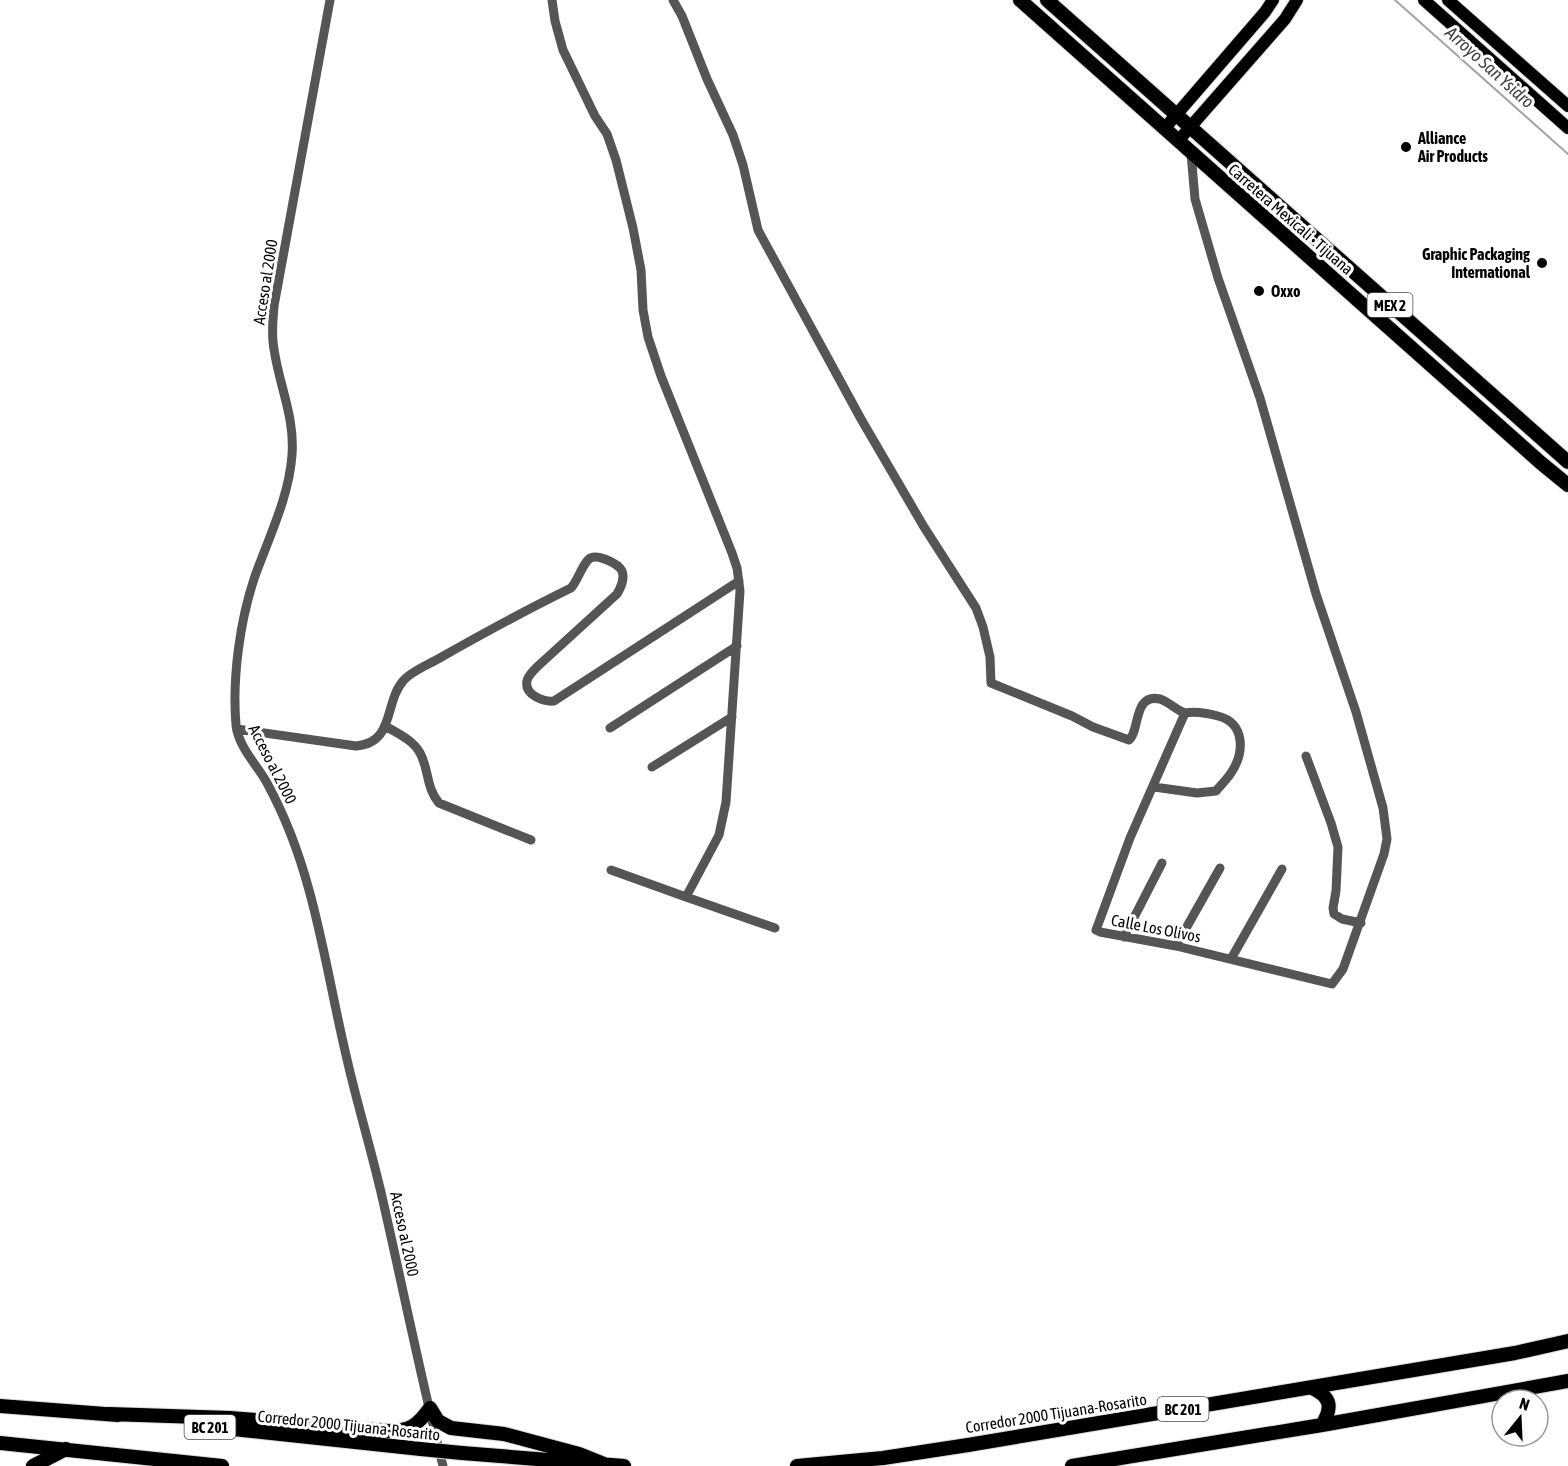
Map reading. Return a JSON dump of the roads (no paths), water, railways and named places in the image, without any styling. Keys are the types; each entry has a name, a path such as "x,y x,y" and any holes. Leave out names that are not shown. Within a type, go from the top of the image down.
{"highway":[{"name":"Carretera Mexicali - Tijuana","path":"1020,0 1541,464 1568,484"},
{"name":"Carretera Mexicali - Tijuana","path":"1047,0 1568,462"},
{"name":"Corredor 2000 Tijuana-Rosarito","path":"797,1466 883,1458 1312,1388 1515,1353 1568,1341"},
{"name":"BC 201","path":"1072,1466 1322,1425 1568,1381"},
{"path":"1312,1388 1321,1392 1328,1402 1329,1410 1322,1425"},
{"name":"Corredor 2000 Tijuana-Rosarito","path":"0,1406 109,1414 257,1433 462,1453 624,1466"},
{"path":"109,1414 230,1418 401,1431 413,1427 430,1408 438,1420 451,1428 504,1434 579,1454 604,1464"},
{"name":"BC 201","path":"0,1443 185,1464 222,1466"},
{"path":"33,1466 66,1449"}],"main road":[{"path":"1164,129 1273,0"},
{"path":"1178,141 1285,19 1297,0"},
{"path":"1424,0 1568,128"},
{"path":"1448,0 1568,106"}],"street":[{"name":"Acceso al 2000","path":"330,0 274,306 272,330 274,349 292,429 292,457 285,493 243,616 238,646 237,729 289,829 308,887 323,941 346,1057 381,1194 443,1466"},
{"path":"552,0 562,50 595,116 607,134 616,160 639,259 643,310 648,337 661,376 732,553 739,582 737,646 723,823 686,897"},
{"path":"673,0 733,135 743,165 758,230 861,419 924,527 976,608 990,657 991,682 1093,727 1129,740 1133,737 1140,708 1146,702 1156,698 1164,700 1185,713 1216,715 1227,719 1237,727 1241,748 1238,760 1231,773 1216,790 1197,793 1154,787"},
{"path":"1191,153 1196,199 1218,278 1260,398 1316,594 1356,712 1383,808 1387,839 1361,923 1342,919 1334,914 1338,847 1306,756"},
{"path":"237,729 356,746 368,745 377,738 385,726 404,679 497,625 571,588 588,560 597,556 621,569 622,586 618,594 538,666 527,679 526,685 529,690 546,702 554,701 739,582"},
{"path":"610,728 737,646"},
{"name":"Calle Los Olivos","path":"1185,713 1130,838 1096,928 1100,932 1176,946 1325,984 1334,982 1343,969 1361,923"},
{"path":"652,767 732,717"},
{"path":"385,726 407,739 420,753 432,795 440,802 531,840"},
{"path":"1124,936 1161,863"},
{"path":"1176,946 1220,868"},
{"path":"1231,959 1282,868"},
{"path":"611,870 775,928"}],"waterway":[{"name":"Arroyo San Ysidro","path":"1395,0 1568,154"}],"place":[{"name":"Alliance Air Products","path":"1406,147"},
{"name":"Graphic Packaging International","path":"1542,263"},
{"name":"Oxxo","path":"1259,291"}]}
